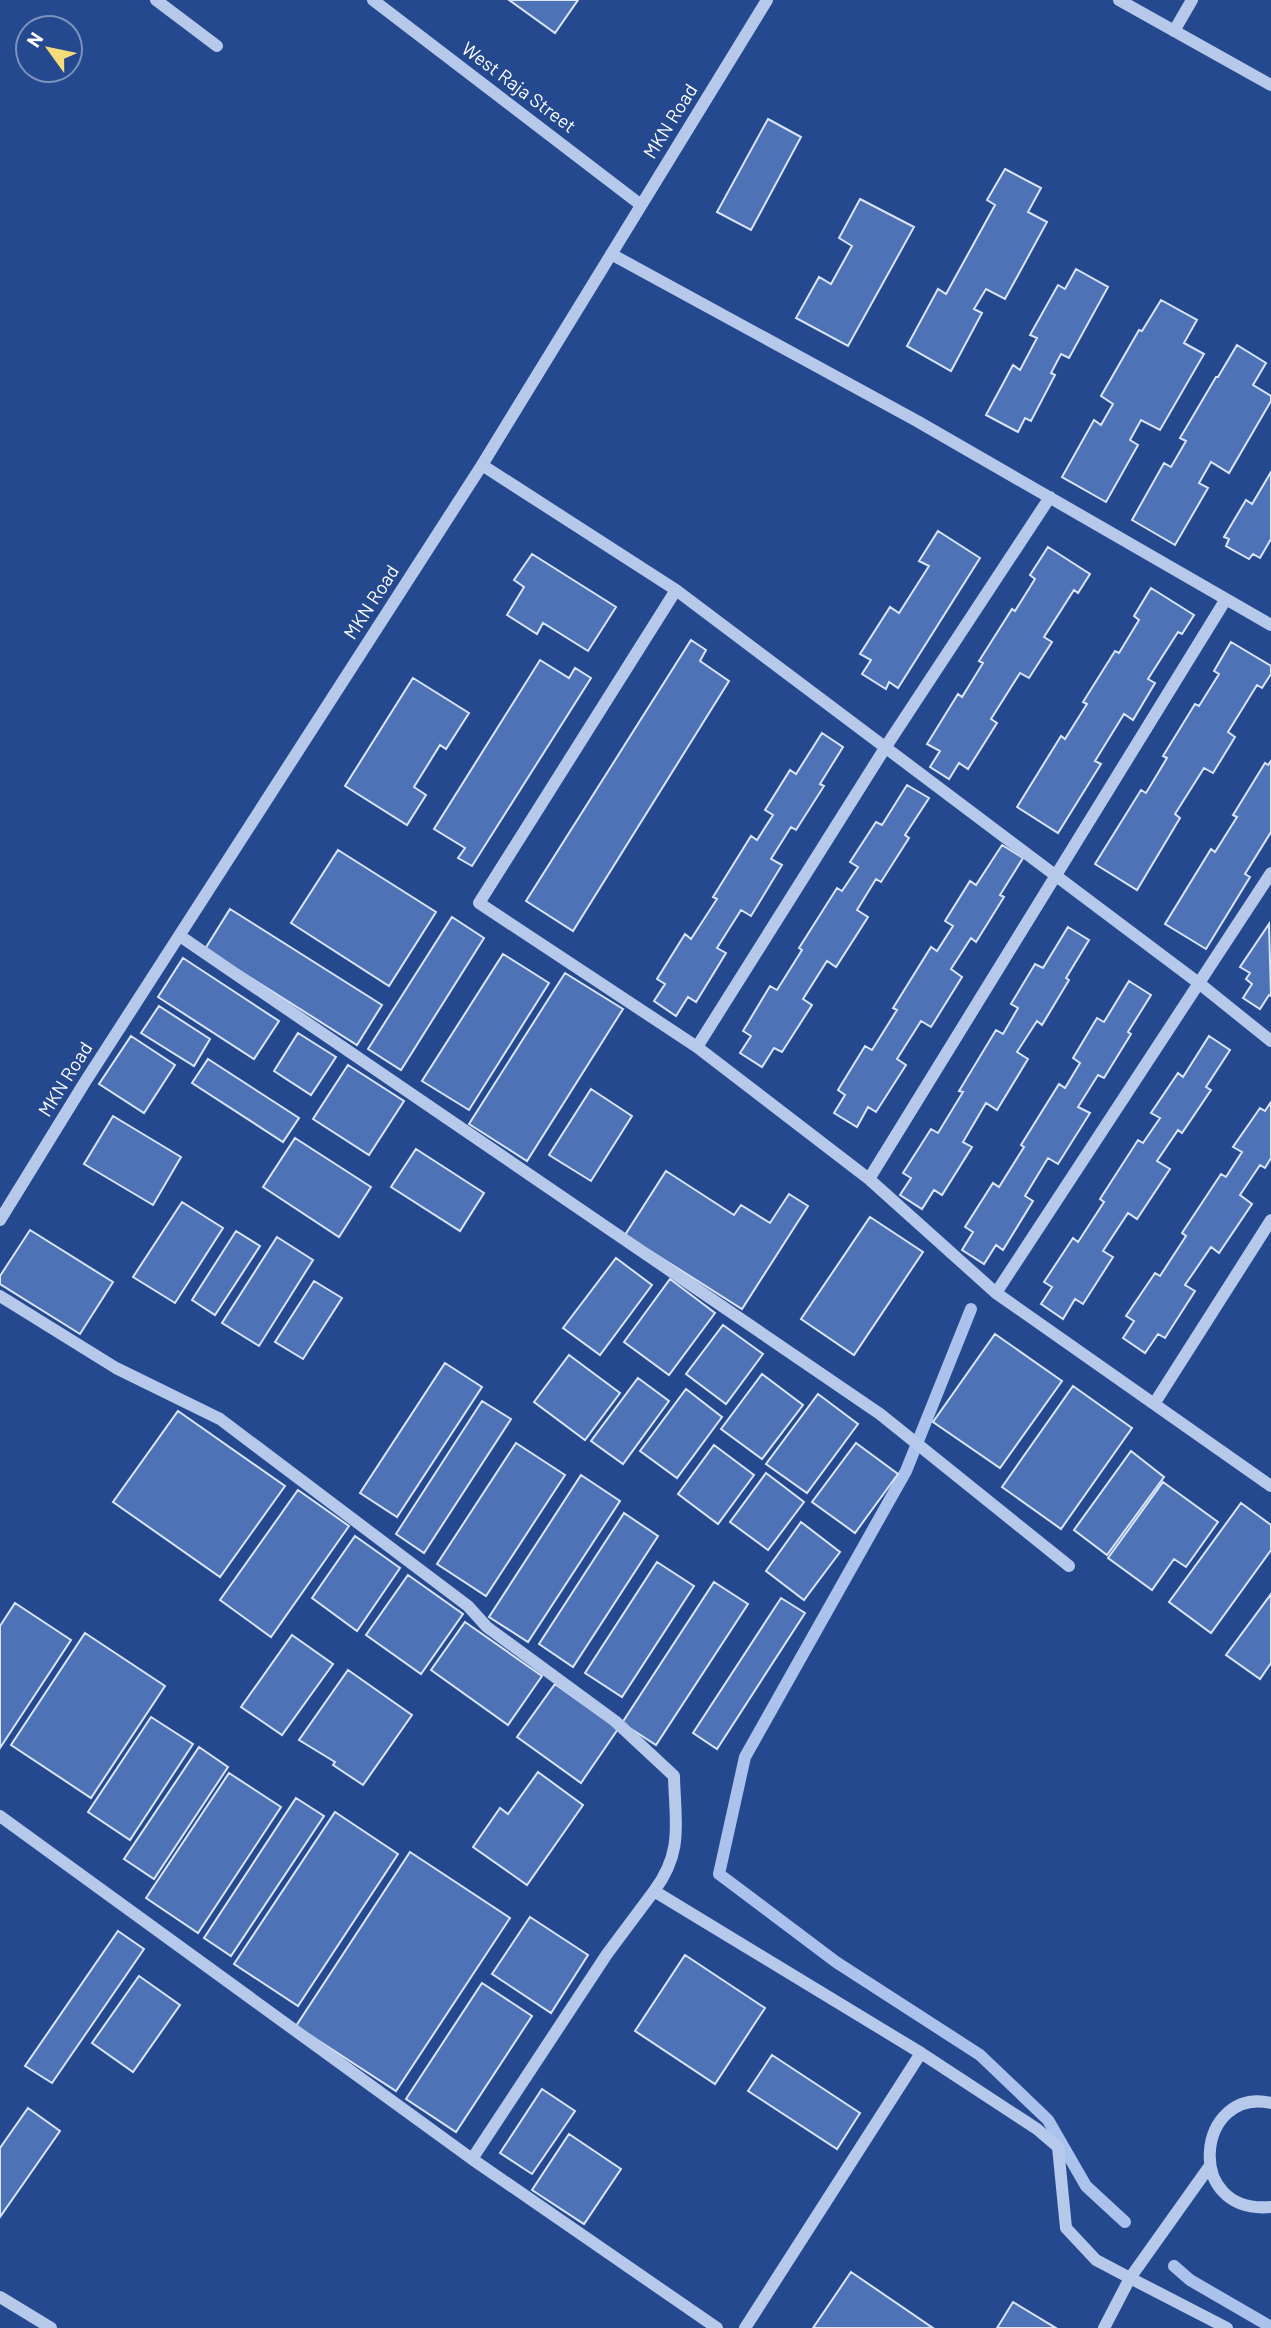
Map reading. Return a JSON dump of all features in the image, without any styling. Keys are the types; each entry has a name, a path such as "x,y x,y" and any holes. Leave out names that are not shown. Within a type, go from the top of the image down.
{"street":[{"path":"156,0 217,47"},
{"name":"West Raja Street","path":"373,0 641,205"},
{"name":"MKN Road","path":"0,1220 482,465 767,0"},
{"path":"1119,0 1271,85"},
{"path":"1174,31 1192,0"},
{"path":"611,254 917,421 1271,625"},
{"path":"482,465 676,590 1200,984 1271,1041"},
{"path":"697,1047 885,748 1050,497"},
{"path":"676,590 479,903 697,1047 869,1180 996,1293 1271,1486"},
{"path":"869,1180 1226,599"},
{"path":"996,1293 1271,873"},
{"path":"180,936 880,1414 1069,1566"},
{"path":"1154,1404 1271,1220"},
{"path":"0,1296 117,1368 220,1419 468,1606 487,1627 615,1721 674,1776 676,1840 673,1858 665,1876 607,1954 472,2159"},
{"path":"0,1816 472,2159 717,2328"},
{"path":"653,1891 921,2053 1037,2129 1058,2147 1066,2228 1096,2260 1227,2328"},
{"path":"745,2328 921,2053"},
{"path":"1271,2103 1250,2103 1234,2109 1221,2120 1208,2151 1209,2167 1226,2196 1257,2208 1271,2207"},
{"path":"1104,2328 1130,2278 1209,2167"},
{"path":"0,2297 51,2328"}],"building":[{"path":"509,0 578,0 555,33"},
{"path":"768,119 801,137 751,230 717,212"},
{"path":"1005,169 1041,188 1028,212 1047,222 1005,299 986,289 974,309 982,313 951,371 907,346 938,289 946,294 995,205 987,200"},
{"path":"860,199 914,227 848,346 796,318 819,277 831,284 852,246 839,238"},
{"path":"1076,269 1108,287 1069,358 1061,354 1051,373 1055,375 1031,421 1025,418 1018,432 986,415 1013,365 1020,370 1037,338 1030,335 1058,285 1065,289"},
{"path":"1161,300 1197,320 1184,343 1204,354 1160,430 1141,420 1130,440 1138,445 1106,502 1062,477 1094,420 1101,425 1113,404 1101,396 1139,330 1142,331"},
{"path":"1237,345 1266,363 1253,385 1271,396 1271,401 1229,473 1211,462 1199,483 1208,488 1175,545 1132,520 1164,463 1171,467 1186,441 1180,438"},
{"path":"1271,472 1271,539 1260,558 1253,554 1249,559 1226,546 1229,539 1224,537 1246,500 1252,504"},
{"path":"938,531 980,558 898,688 889,682 886,689 862,674 871,660 860,654 890,607 899,613 929,566 919,561"},
{"path":"1048,547 1090,574 1078,593 1074,590 1044,637 1052,642 1029,678 1020,673 991,719 997,723 968,769 959,763 949,779 930,767 940,751 927,744 958,694 962,697 983,663 979,661 1035,579 1030,575"},
{"path":"532,554 616,607 588,651 543,623 537,634 507,615 524,587 514,580"},
{"path":"1151,588 1194,615 1182,634 1178,632 1148,679 1155,683 1133,720 1124,714 1095,761 1101,764 1058,833 1017,807 1061,736 1065,739 1087,704 1083,702 1115,651 1119,653 1139,620 1134,616"},
{"path":"691,640 706,650 700,661 729,681 573,931 526,901"},
{"path":"1231,642 1271,666 1271,674 1262,688 1257,685 1228,732 1235,737 1213,773 1204,768 1175,814 1180,818 1137,890 1095,864 1141,790 1146,793 1167,758 1163,756 1195,704 1199,706 1219,674 1214,671"},
{"path":"540,660 569,678 575,668 591,678 472,866 458,858 465,848 434,829"},
{"path":"413,678 469,713 446,749 440,745 414,787 426,795 407,825 345,786"},
{"path":"822,733 843,747 820,784 824,786 796,830 791,827 771,859 782,865 751,916 741,910 717,948 726,953 696,1002 688,997 676,1016 654,1001 665,984 657,979 685,934 691,939 717,899 713,897 751,836 757,840 773,815 765,810 790,770 796,774"},
{"path":"1271,761 1271,832 1245,874 1250,877 1206,949 1165,924 1211,849 1215,852 1237,817 1233,815 1265,763 1268,765"},
{"path":"907,785 929,798 905,835 909,838 881,882 876,879 857,910 868,917 836,967 827,961 803,999 812,1005 782,1052 774,1048 762,1067 740,1053 751,1036 743,1031 770,986 777,990 802,950 799,948 837,888 842,891 858,867 850,862 876,822 882,825"},
{"path":"1002,845 1023,858 1000,895 1004,897 976,942 971,938 951,969 962,977 931,1027 921,1021 897,1059 906,1065 876,1112 868,1107 857,1127 834,1113 845,1095 838,1090 865,1046 872,1050 897,1010 893,1008 931,947 937,951 953,926 945,921 970,881 976,885"},
{"path":"338,850 436,912 389,986 291,923"},
{"path":"230,909 382,1005 357,1045 205,949"},
{"path":"452,917 484,938 401,1070 368,1049"},
{"path":"1269,924 1271,996 1269,995 1260,1009 1243,998 1252,984 1246,979 1250,973 1240,967"},
{"path":"1068,927 1089,940 1066,978 1069,980 1042,1025 1037,1021 1017,1052 1028,1059 997,1110 986,1103 963,1142 972,1147 942,1195 934,1190 922,1209 900,1195 911,1178 903,1173 931,1129 938,1133 963,1092 959,1091 996,1030 1003,1034 1018,1008 1011,1004 1035,964 1043,968"},
{"path":"503,954 549,983 469,1110 422,1081"},
{"path":"183,958 279,1021 254,1059 158,997"},
{"path":"565,973 623,1009 527,1161 469,1124"},
{"path":"1129,981 1151,995 1104,1078 1098,1075 1078,1107 1090,1113 1058,1164 1048,1158 1025,1196 1033,1201 1003,1250 996,1245 984,1264 962,1250 973,1232 965,1227 993,1183 999,1187 1024,1147 1021,1145 1059,1084 1065,1088 1080,1063 1073,1058 1097,1018 1104,1022"},
{"path":"159,1006 210,1039 194,1066 141,1033"},
{"path":"298,1033 336,1057 311,1095 274,1071"},
{"path":"131,1036 175,1065 144,1113 99,1084"},
{"path":"1209,1036 1230,1050 1206,1087 1211,1090 1182,1133 1178,1130 1157,1161 1170,1169 1137,1219 1128,1213 1103,1251 1113,1257 1083,1304 1075,1299 1063,1319 1041,1304 1052,1287 1044,1282 1073,1238 1078,1242 1104,1202 1100,1199 1138,1140 1143,1143 1160,1118 1151,1113 1178,1073 1183,1077"},
{"path":"208,1059 299,1118 283,1142 192,1083"},
{"path":"348,1065 404,1101 369,1155 313,1119"},
{"path":"591,1089 632,1116 591,1181 549,1155"},
{"path":"1271,1102 1271,1158 1265,1168 1260,1165 1240,1195 1252,1204 1219,1253 1211,1247 1185,1285 1195,1291 1165,1338 1158,1334 1145,1353 1123,1338 1134,1321 1126,1316 1155,1273 1160,1276 1186,1236 1182,1233 1221,1174 1226,1177 1242,1152 1233,1147 1260,1108 1265,1111"},
{"path":"113,1116 181,1157 153,1205 84,1164"},
{"path":"295,1138 371,1187 339,1237 263,1187"},
{"path":"416,1149 484,1193 460,1231 391,1187"},
{"path":"666,1171 734,1215 741,1205 770,1223 789,1194 808,1206 742,1309 625,1235"},
{"path":"182,1202 223,1228 175,1303 133,1277"},
{"path":"870,1217 923,1252 854,1355 801,1319"},
{"path":"30,1230 113,1282 80,1334 0,1284 0,1276"},
{"path":"236,1231 260,1246 215,1315 192,1300"},
{"path":"277,1237 313,1260 259,1346 222,1323"},
{"path":"616,1258 652,1285 600,1355 563,1328"},
{"path":"670,1279 715,1313 669,1375 624,1342"},
{"path":"314,1281 342,1298 303,1359 275,1342"},
{"path":"723,1325 763,1354 726,1404 686,1374"},
{"path":"995,1334 1062,1381 1000,1468 933,1422"},
{"path":"569,1355 620,1393 585,1440 534,1402"},
{"path":"445,1363 482,1387 397,1517 360,1493"},
{"path":"762,1374 803,1405 762,1459 721,1429"},
{"path":"638,1378 669,1401 623,1464 591,1441"},
{"path":"1073,1386 1132,1428 1061,1529 1002,1487"},
{"path":"686,1389 722,1417 677,1478 640,1451"},
{"path":"818,1394 858,1424 807,1493 766,1464"},
{"path":"482,1401 511,1419 424,1553 396,1534"},
{"path":"178,1411 285,1486 220,1577 113,1502"},
{"path":"516,1443 565,1475 486,1596 437,1564"},
{"path":"856,1443 898,1474 855,1533 812,1502"},
{"path":"714,1445 754,1475 718,1524 678,1494"},
{"path":"1131,1451 1164,1477 1107,1555 1074,1530"},
{"path":"766,1473 804,1502 768,1550 730,1522"},
{"path":"581,1475 620,1501 528,1642 489,1617"},
{"path":"1163,1482 1218,1522 1186,1567 1174,1559 1152,1590 1108,1558"},
{"path":"298,1490 349,1526 271,1637 220,1600"},
{"path":"1241,1503 1271,1525 1271,1550 1211,1633 1169,1602"},
{"path":"624,1513 658,1536 573,1667 539,1644"},
{"path":"801,1522 840,1552 804,1600 766,1571"},
{"path":"355,1536 400,1568 357,1631 312,1598"},
{"path":"657,1562 694,1586 622,1697 585,1673"},
{"path":"408,1575 463,1614 421,1674 366,1635"},
{"path":"714,1582 748,1604 656,1745 622,1723"},
{"path":"1271,1594 1271,1663 1260,1679 1226,1655"},
{"path":"781,1598 805,1613 717,1749 693,1733"},
{"path":"15,1603 71,1640 0,1748 0,1626"},
{"path":"465,1622 542,1676 508,1725 431,1670"},
{"path":"85,1633 165,1686 91,1798 11,1745"},
{"path":"292,1635 333,1664 282,1735 241,1707"},
{"path":"348,1670 412,1715 363,1785 333,1765 335,1762 299,1740"},
{"path":"555,1684 618,1729 581,1783 517,1737"},
{"path":"151,1717 193,1744 130,1840 88,1812"},
{"path":"199,1747 228,1767 154,1879 124,1859"},
{"path":"538,1772 583,1805 527,1885 473,1847 500,1808 508,1814"},
{"path":"229,1773 281,1807 198,1933 146,1898"},
{"path":"296,1798 324,1816 231,1956 204,1938"},
{"path":"335,1812 398,1854 298,2006 234,1964"},
{"path":"410,1852 510,1918 396,2091 296,2026"},
{"path":"530,1917 588,1955 551,2013 492,1974"},
{"path":"118,1931 144,1949 52,2083 25,2066"},
{"path":"685,1955 765,2008 715,2084 635,2031"},
{"path":"139,1976 180,2005 133,2072 92,2043"},
{"path":"482,1983 532,2016 456,2132 406,2099"},
{"path":"772,2055 860,2113 837,2149 748,2091"},
{"path":"542,2089 575,2111 532,2174 500,2153"},
{"path":"28,2108 60,2131 0,2217 0,2148"},
{"path":"569,2134 621,2169 584,2224 532,2190"},
{"path":"851,2272 933,2328 813,2328"},
{"path":"1013,2302 1056,2328 997,2328"}],"waterway":[{"path":"971,1309 906,1471 745,1757 719,1874 836,1962 980,2055 1048,2120 1086,2186 1125,2222"},
{"path":"1174,2266 1190,2280 1271,2327"}]}
